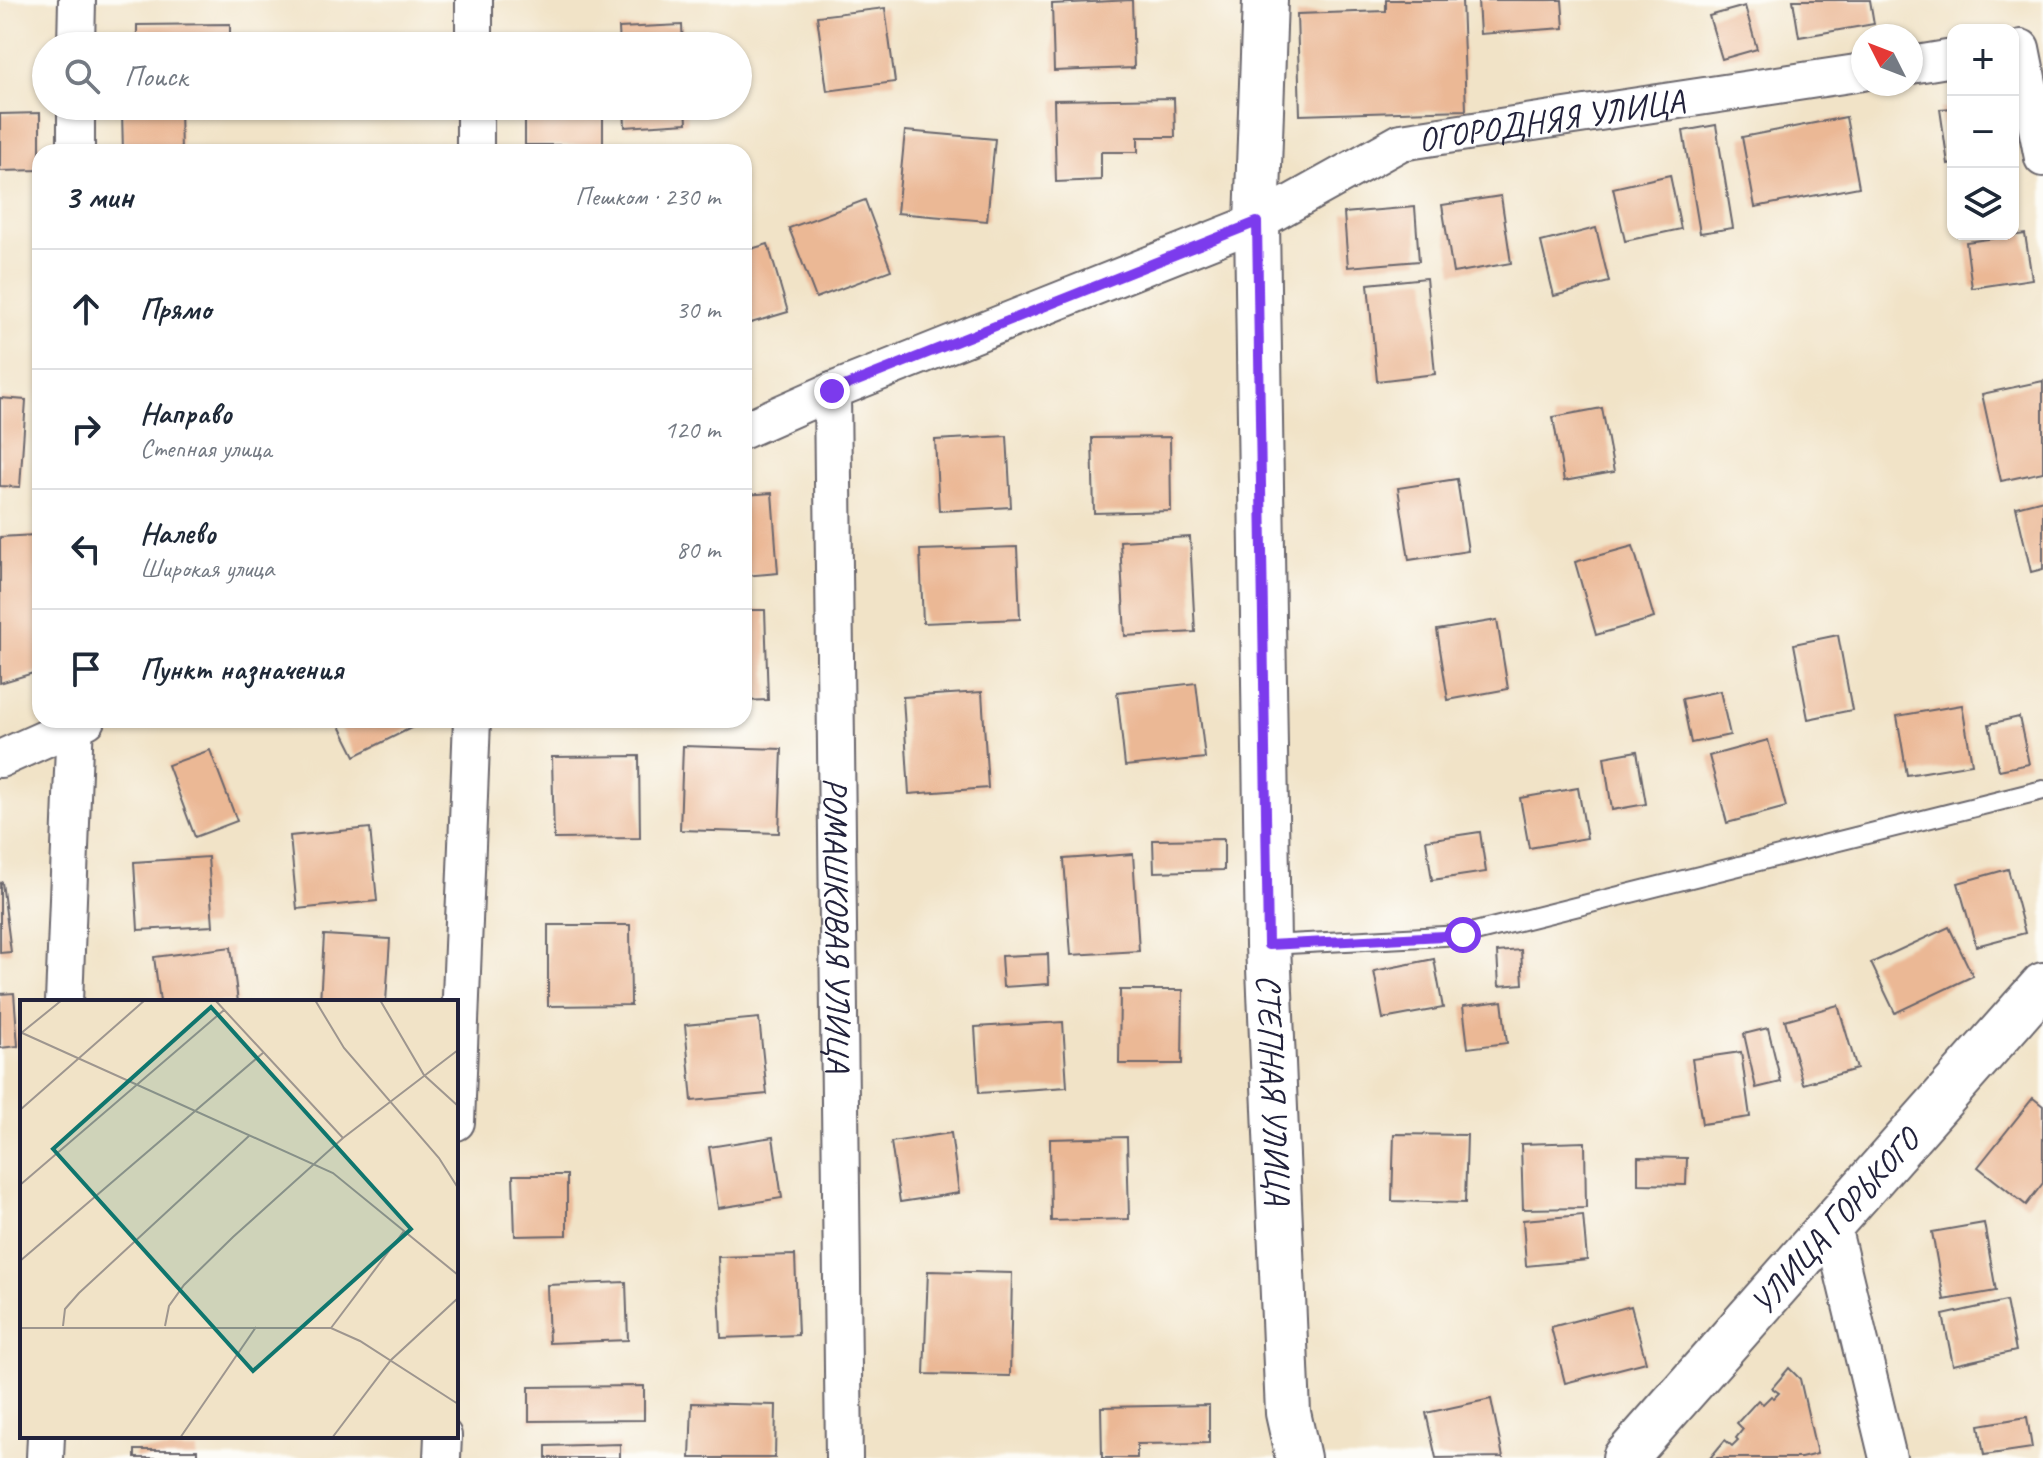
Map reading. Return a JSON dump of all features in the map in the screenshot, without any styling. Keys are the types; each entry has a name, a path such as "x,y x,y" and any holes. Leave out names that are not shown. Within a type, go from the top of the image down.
{"street":[{"path":"76,32 77,0"},
{"path":"474,0 474,32"},
{"name":"СТЕПНАЯ УЛИЦА","path":"1265,0 1257,222 1268,945 1288,1413 1298,1458"},
{"path":"2026,47 2043,158"},
{"path":"1923,63 1947,59"},
{"name":"ОГОРОДНЯЯ УЛИЦА","path":"752,426 832,391 1257,222 1401,142 1851,74"},
{"path":"76,120 76,144"},
{"path":"475,120 475,144"},
{"name":"РОМАШКОВАЯ УЛИЦА","path":"832,391 844,1458"},
{"path":"0,759 66,728"},
{"path":"64,1000 79,728"},
{"path":"458,1072 472,728"},
{"name":"УЛИЦА ГОРЬКОГО","path":"1625,1458 2043,985"},
{"path":"1832,1226 1888,1458"},
{"path":"45,1458 46,1438"},
{"path":"442,1458 443,1438"}],"lane":[{"path":"1268,945 1463,935 2043,790"}],"building":[{"path":"1132,0 1134,68 1054,71 1052,4"},
{"path":"1386,0 1462,0 1466,110 1300,115 1297,14 1386,11"},
{"path":"1478,0 1562,0 1564,28 1480,34"},
{"path":"1793,0 1870,0 1874,24 1851,24 1851,28 1799,37"},
{"path":"1745,6 1757,49 1722,59 1709,16"},
{"path":"885,8 895,82 827,91 817,16"},
{"path":"230,24 230,32 137,32 137,25"},
{"path":"682,25 682,32 619,32 619,28"},
{"path":"1174,98 1175,137 1138,137 1138,152 1101,152 1101,180 1056,182 1054,100"},
{"path":"1947,108 1947,157 1940,109"},
{"path":"32,113 32,120 40,120 40,144 32,144 32,170 0,171 0,114"},
{"path":"1846,117 1859,187 1755,207 1742,137"},
{"path":"122,120 180,120 181,144 123,144"},
{"path":"525,120 603,120 603,144 525,144"},
{"path":"625,120 687,120 687,123 625,127"},
{"path":"1716,125 1733,228 1700,233 1683,131"},
{"path":"905,131 995,139 987,221 897,213"},
{"path":"1670,175 1681,229 1625,241 1613,188"},
{"path":"1501,196 1511,263 1453,273 1442,205"},
{"path":"865,200 891,270 816,298 789,228"},
{"path":"1415,207 1419,261 1348,267 1344,213"},
{"path":"1596,228 1609,282 1554,296 1541,242"},
{"path":"2025,234 2032,279 1972,288 1966,242 2019,240 2019,235"},
{"path":"768,244 788,312 752,323 752,249"},
{"path":"1426,278 1435,374 1377,381 1368,284"},
{"path":"2043,381 2043,472 2001,481 1982,394"},
{"path":"0,398 26,400 20,487 0,486"},
{"path":"1602,408 1614,472 1564,481 1553,417"},
{"path":"1007,436 1011,507 939,511 935,440"},
{"path":"1170,437 1171,511 1094,513 1092,438"},
{"path":"1457,479 1468,551 1409,560 1398,488"},
{"path":"772,493 778,573 752,575 752,494"},
{"path":"2043,500 2043,569 2031,572 2016,507"},
{"path":"32,535 32,673 0,683 0,537"},
{"path":"1190,537 1195,632 1125,636 1120,541"},
{"path":"1633,546 1654,618 1596,635 1575,562"},
{"path":"1017,547 1020,619 923,623 920,550"},
{"path":"752,610 765,610 768,700 752,701"},
{"path":"1497,620 1508,689 1448,700 1437,630"},
{"path":"1838,635 1852,710 1808,719 1794,644"},
{"path":"1196,683 1205,758 1125,766 1117,692"},
{"path":"1720,691 1730,735 1691,743 1682,699"},
{"path":"982,692 988,788 909,794 903,697"},
{"path":"1962,705 1972,764 1907,775 1897,716"},
{"path":"2019,717 2029,764 1999,770 1989,724"},
{"path":"341,728 411,728 355,756"},
{"path":"1768,740 1786,807 1727,823 1709,756"},
{"path":"683,746 782,749 779,833 680,830"},
{"path":"210,750 237,821 195,837 168,765"},
{"path":"1637,751 1646,804 1612,810 1604,757"},
{"path":"639,756 640,838 554,839 552,757"},
{"path":"1578,788 1587,838 1529,848 1520,798"},
{"path":"370,828 377,901 297,909 290,836"},
{"path":"1480,832 1486,872 1432,880 1426,840"},
{"path":"1224,839 1224,870 1154,872 1153,840"},
{"path":"1133,854 1139,951 1071,955 1064,859"},
{"path":"208,857 213,926 138,930 134,862"},
{"path":"2008,869 2025,933 1976,946 1958,883"},
{"path":"0,883 11,952 0,953"},
{"path":"548,925 630,925 631,1005 548,1006"},
{"path":"1949,927 1973,976 1895,1013 1871,963"},
{"path":"324,935 390,939 386,1000 320,1000"},
{"path":"231,947 238,1000 160,1000 154,957"},
{"path":"1521,950 1523,984 1499,986 1497,952"},
{"path":"1048,954 1049,984 1003,987 1001,956"},
{"path":"1434,959 1443,1008 1383,1019 1374,971"},
{"path":"1120,990 1183,990 1182,1064 1119,1064"},
{"path":"14,993 18,1046 0,1048 0,994"},
{"path":"1502,1001 1507,1043 1468,1048 1463,1006"},
{"path":"1838,1005 1857,1069 1803,1084 1785,1020"},
{"path":"759,1018 767,1094 692,1101 685,1025"},
{"path":"1063,1022 1067,1087 979,1093 975,1027"},
{"path":"1768,1028 1781,1082 1756,1088 1744,1034"},
{"path":"1741,1052 1750,1117 1702,1124 1692,1059"},
{"path":"2033,1098 2043,1106 2043,1183 2026,1205 1978,1167"},
{"path":"951,1133 959,1193 900,1202 891,1142"},
{"path":"1394,1134 1467,1135 1465,1203 1392,1201"},
{"path":"773,1137 782,1198 718,1208 709,1147"},
{"path":"1127,1137 1129,1219 1051,1221 1050,1139"},
{"path":"1585,1142 1586,1208 1523,1209 1521,1144"},
{"path":"1638,1157 1687,1158 1686,1185 1638,1184"},
{"path":"513,1175 567,1175 567,1235 515,1236"},
{"path":"1583,1215 1587,1260 1526,1266 1523,1220"},
{"path":"1984,1223 1996,1291 1944,1300 1932,1232"},
{"path":"795,1255 798,1335 721,1338 718,1257"},
{"path":"928,1271 1012,1273 1010,1376 924,1374"},
{"path":"626,1282 628,1340 549,1343 547,1285"},
{"path":"2006,1301 2016,1351 1953,1365 1943,1315"},
{"path":"1631,1306 1646,1362 1565,1383 1551,1327"},
{"path":"1789,1368 1800,1379 1817,1454 1801,1458 1710,1458 1725,1440 1732,1446 1738,1440 1736,1438 1743,1429 1737,1423 1758,1400 1763,1404 1779,1393 1772,1388"},
{"path":"644,1386 644,1420 529,1421 529,1387"},
{"path":"1491,1399 1503,1457 1436,1458 1426,1413"},
{"path":"692,1403 776,1405 775,1458 690,1458"},
{"path":"1209,1405 1209,1443 1137,1444 1137,1458 1102,1458 1101,1407"},
{"path":"2027,1417 2032,1448 1984,1455 1979,1425"},
{"path":"620,1444 620,1458 546,1458 546,1446"},
{"path":"135,1450 197,1450 197,1458 135,1458"}],"route":[{"path":"832,391 1257,222 1268,945 1463,935"}]}
